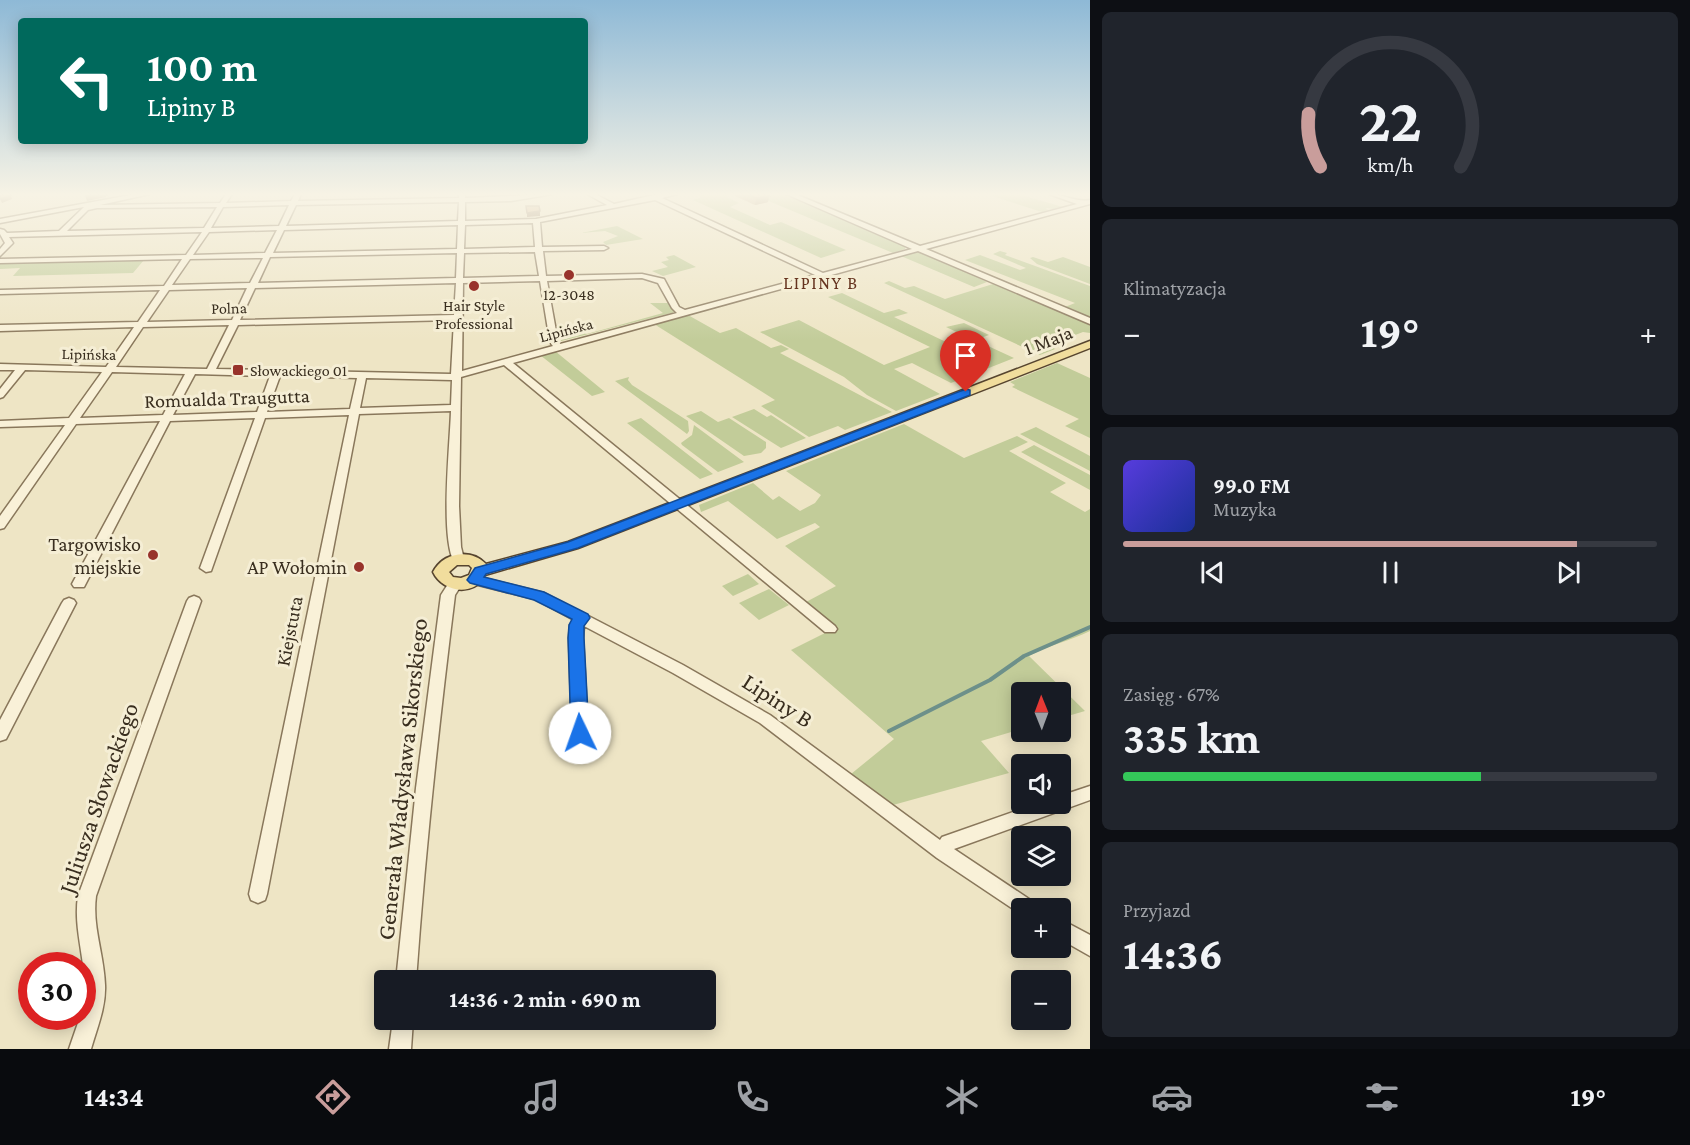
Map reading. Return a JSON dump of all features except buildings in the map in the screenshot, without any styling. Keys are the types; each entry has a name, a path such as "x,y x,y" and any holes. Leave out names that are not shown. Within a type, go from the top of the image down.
{"main road":[{"name":"1 Maja","path":"478,575 573,545 1090,344"},
{"path":"458,559 474,561 478,575 467,583 455,584 444,579 441,572 444,565 458,559"}],"street":[{"path":"0,525 197,243"},
{"path":"210,372 273,243"},
{"path":"458,559 455,548 453,506 460,243"},
{"path":"539,243 554,342 558,347"},
{"path":"752,243 821,275"},
{"path":"907,243 1090,321"},
{"name":"Lipińska","path":"0,367 455,376 938,243"},
{"path":"0,254 3,248"},
{"path":"0,261 604,248"},
{"path":"0,292 651,277 663,283 676,309 683,313"},
{"name":"Polna","path":"0,328 458,317"},
{"path":"506,362 830,629"},
{"path":"0,395 22,368"},
{"path":"79,584 192,372"},
{"path":"206,568 276,373"},
{"name":"Kiejstuta","path":"258,894 362,375"},
{"name":"Romualda Traugutta","path":"0,424 454,408"},
{"name":"Lipiny B","path":"478,575 539,596 583,618 765,719 943,852 1012,898"},
{"name":"Generała Władysława Sikorskiego","path":"407,970 416,854 435,693 448,595 455,584"},
{"name":"Juliusza Słowackiego","path":"80,1049 94,1001 95,988 84,924 87,896 194,601"},
{"path":"0,735 69,603"},
{"path":"580,733 576,638 577,625 583,618"},
{"path":"1071,799 1090,793"},
{"path":"943,852 948,843 1028,814"},
{"path":"1071,935 1090,946"},
{"path":"400,1049 401,1030"}],"green space":[{"path":"788,243 830,243 846,250 821,258"},
{"path":"869,243 899,243 906,246 905,249 893,253"},
{"path":"1000,251 1007,253 1005,255 1090,286 1090,317 1065,307 1075,303 965,260 980,255 1020,270 1026,268 993,254"},
{"path":"924,252 987,282 974,287 901,256"},
{"path":"674,255 696,267 663,276 652,271 668,267 661,262 669,260 666,257"},
{"path":"1063,257 1090,267 1090,284 1037,264 1030,258 1048,262"},
{"path":"144,260 133,273 13,276 20,268 0,269 0,263"},
{"path":"889,281 905,288 914,286 945,299 993,284 1090,324 1090,333 1083,332 1049,345 1055,349 1040,355 884,283"},
{"path":"842,293 884,313 899,309 908,313 894,317 946,342 965,336 946,327 964,323 989,335 975,340 1014,358 951,383 912,363 894,369 940,394 896,411 867,395 844,377 760,332 799,320 884,365 930,347 828,297"},
{"path":"650,303 669,303 675,312 561,341 559,326 578,325 580,332 587,334 663,313"},
{"path":"688,315 720,333 736,328 771,348 781,345 789,349 780,353 892,412 845,430 838,426 809,437 761,406 775,400 654,324"},
{"path":"555,351 605,392 592,396 540,355"},
{"path":"1057,363 1090,378 1090,438 1065,426 1079,419 1012,387 1015,385 1010,382"},
{"path":"629,377 628,380 632,385 688,421 687,434 615,381"},
{"path":"754,409 767,417 771,415 806,438 781,448 732,417"},
{"path":"701,411 718,422 729,418 766,442 766,448 761,453 744,456 686,416"},
{"path":"641,418 713,474 700,479 627,423"},
{"path":"904,424 964,458 1017,436 1028,442 1009,451 1066,483 1050,492 1085,512 1090,509 1090,631 1029,656 1055,682 1011,682 1011,732 981,741 1009,773 893,805 851,774 894,739 791,650 837,627 806,602 836,586 785,546 820,527 815,523 777,539 728,501 701,512 699,505 753,483 773,500 779,496 800,511 815,503 821,495 786,471"},
{"path":"694,425 744,462 718,472 682,445 681,443 692,435"},
{"path":"1036,427 1090,456 1090,471 1020,434"},
{"path":"1034,445 1090,475 1090,490 1021,452"},
{"path":"748,574 759,584 733,596 722,586"},
{"path":"769,589 789,605 759,620 739,603"},
{"path":"1071,697 1085,711 1071,715"}],"waterway":[{"path":"889,731 990,680 1024,656 1090,627"}],"place":[{"name":"12-3048","path":"569,275"},
{"name":"Hair Style Professional","path":"474,286"},
{"name":"Słowackiego 01","path":"238,370"},
{"name":"Targowisko miejskie","path":"153,555"},
{"name":"AP Wołomin","path":"359,567"}],"district":[{"name":"LIPINY B","path":"821,283"}],"route":[{"path":"580,733 576,638 577,625 583,618 539,596 475,580 480,571 573,545 966,392"}]}
